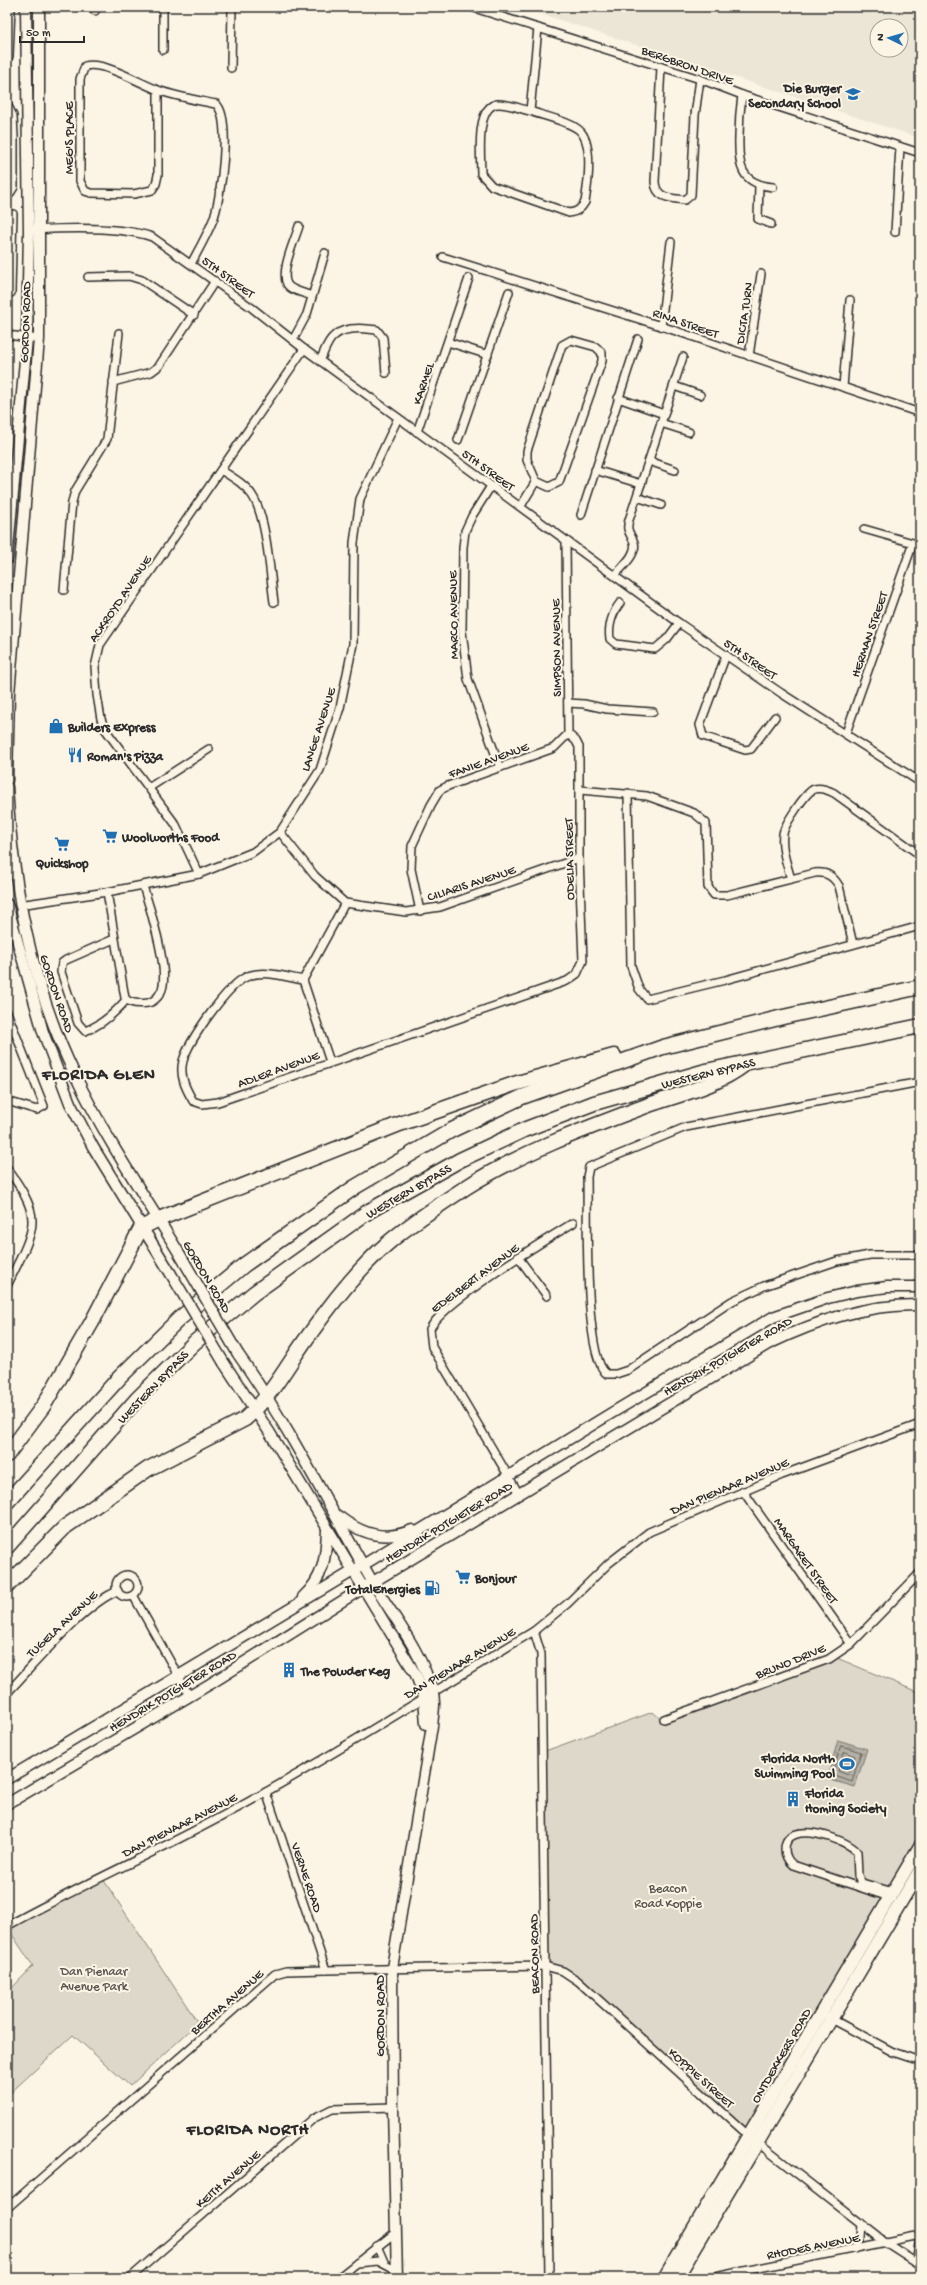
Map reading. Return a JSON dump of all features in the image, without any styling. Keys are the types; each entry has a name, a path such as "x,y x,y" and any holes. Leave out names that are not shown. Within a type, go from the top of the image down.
{"highway":[{"path":"7,1502 120,1377 178,1319 244,1265 356,1186 452,1130 522,1097 663,1047 783,1017 920,987"},
{"name":"WESTERN BYPASS","path":"7,1547 137,1399 195,1342 254,1293 369,1211 460,1160 526,1129 594,1103 706,1071 920,1026"},
{"path":"7,1455 44,1405 96,1315 141,1228 158,1219 397,1125 514,1084 579,1064 636,1050 663,1047"},
{"path":"7,1586 65,1527 148,1469 245,1419 256,1410 268,1396 311,1332 348,1284 388,1243 433,1209 466,1187 520,1157 646,1106 702,1088 731,1075 749,1062"}],"main road":[{"name":"ONTDEKKERS ROAD","path":"677,2278 820,2013 920,1846"},
{"name":"ONTDEKKERS ROAD","path":"664,2278 831,2019 920,1870"}],"street":[{"path":"9,56 11,7"},
{"name":"GORDON ROAD","path":"7,780 10,635 39,339 26,7"},
{"name":"GORDON ROAD","path":"7,560 27,338 34,230 39,7"},
{"path":"163,7 163,50"},
{"path":"231,68 232,7"},
{"name":"BERGBRON DRIVE","path":"471,7 700,79 742,96 920,153"},
{"path":"530,111 538,28"},
{"name":"MEG'S PLACE","path":"158,90 156,184 152,190 144,193 91,193 85,191 80,181 80,79 85,66 97,64 158,90 192,101 216,104 223,115 222,179 219,200 208,232 191,264"},
{"path":"661,67 655,182 657,192 663,196 686,200 691,195 696,104 700,79"},
{"path":"742,96 738,158 743,173 759,186 773,187"},
{"path":"7,104 13,116 14,187 7,198"},
{"path":"498,104 530,111 572,126 581,132 586,139 589,148 587,192 582,208 576,212 568,213 507,193 492,186 481,174 482,122 485,112 489,107 498,104"},
{"path":"895,232 900,147"},
{"path":"759,186 758,219 771,224"},
{"path":"11,293 9,248 13,214"},
{"path":"299,226 287,261 286,281 290,287 312,296"},
{"name":"5TH STREET","path":"34,230 137,232 152,237 191,264 320,361 491,486 521,506 566,541 615,575 679,623 787,697 846,733 920,782"},
{"path":"661,326 671,242"},
{"path":"293,340 304,320 326,252"},
{"name":"RINA STREET","path":"443,257 661,326 920,414"},
{"name":"DICTA TURN","path":"749,356 760,274"},
{"path":"88,276 129,276 142,280 194,316"},
{"name":"KARMEL","path":"417,432 469,278"},
{"path":"113,382 155,370 194,316 214,281"},
{"path":"458,440 509,292"},
{"path":"843,387 850,300"},
{"path":"320,361 332,336 340,331 350,329 377,330 383,338 386,373"},
{"path":"64,590 72,502 75,491 107,439 119,333"},
{"path":"7,335 39,339"},
{"path":"581,515 638,339"},
{"path":"571,340 596,347 602,353 602,361 559,482 549,487 536,481 527,460 527,451 562,345 571,340"},
{"path":"448,342 488,354"},
{"name":"ACKROYD AVENUE","path":"199,874 176,825 103,724 97,695 96,657 100,645 304,349"},
{"path":"615,575 633,551 634,541 628,533 628,525 683,357"},
{"path":"674,386 700,394"},
{"path":"618,398 664,414"},
{"name":"LANGE AVENUE","path":"7,906 143,886 199,874 252,852 280,832 320,770 340,708 353,644 354,543 360,499 398,418"},
{"path":"661,423 689,432"},
{"path":"649,461 675,470"},
{"path":"221,470 246,488 257,502 262,521 274,602"},
{"path":"595,470 641,484"},
{"path":"521,506 536,481"},
{"name":"MARCO AVENUE","path":"491,486 472,516 465,531 463,546 462,631 468,678 500,767"},
{"path":"637,497 661,505"},
{"path":"864,529 916,544"},
{"name":"SIMPSON AVENUE","path":"566,541 568,734"},
{"name":"HERMAN STREET","path":"846,733 916,544"},
{"path":"620,603 612,616 610,632 610,639 616,644 656,649 667,639 679,623"},
{"path":"726,655 700,725 702,736 748,750 753,748 775,717"},
{"path":"568,703 584,704 607,709 653,712"},
{"name":"FANIE AVENUE","path":"420,911 411,857 412,846 431,805 440,790 554,748 568,734"},
{"name":"ODELIA STREET","path":"567,981 577,974 583,961 579,858 579,747 576,741 568,734"},
{"path":"150,787 209,749"},
{"name":"GORDON ROAD","path":"7,787 19,905 31,958 45,1003 68,1061 98,1119 238,1354 268,1396 363,1565 406,1634 424,1668 432,1726 392,1968 393,2107 397,2274"},
{"path":"790,879 783,848 784,827 805,797 812,790 817,789 828,790 834,793 920,855"},
{"path":"580,790 628,793 647,796 694,813 703,819 706,829 708,887 714,895 727,895 822,872 834,878 839,886 853,944"},
{"path":"628,793 631,966 639,990 644,997 650,999 660,997 920,926"},
{"path":"280,832 315,876 345,903 304,980 330,1062"},
{"name":"CILIARIS AVENUE","path":"345,903 393,911 420,911 440,907 579,858"},
{"path":"107,892 122,991 126,1000 136,1003 149,1002 155,999 163,987 160,950 143,886"},
{"name":"GORDON ROAD","path":"7,906 43,1032 70,1103 93,1147 224,1363 256,1410 327,1530 354,1571 428,1694"},
{"path":"114,939 66,960 62,963 61,972 78,1023 85,1031 97,1027 113,1014 126,1000"},
{"name":"ADLER AVENUE","path":"304,980 262,974 247,976 225,995 208,1018 187,1052 183,1062 184,1084 193,1101 202,1104 218,1102 567,981"},
{"path":"7,1012 44,1106 36,1110 7,1101"},
{"path":"920,1082 686,1127 589,1167 587,1177 589,1300 599,1365 607,1374 620,1373 636,1366 732,1301 796,1274 837,1261 870,1255 920,1255"},
{"path":"7,1168 28,1204 32,1220 30,1234 7,1286"},
{"name":"EDELBERT AVENUE","path":"519,1494 432,1347 430,1334 433,1322 442,1313 518,1257 573,1223"},
{"path":"518,1257 547,1296"},
{"name":"HENDRIK POTGIETER ROAD","path":"7,1779 354,1571 442,1515 773,1317 828,1298 857,1291 887,1287 920,1287"},
{"name":"HENDRIK POTGIETER ROAD","path":"7,1804 733,1365 803,1328 833,1317 862,1310 889,1306 920,1305"},
{"name":"DAN PIENAAR AVENUE","path":"7,1926 115,1870 193,1832 266,1792 534,1631 638,1539 659,1527 743,1491 920,1424"},
{"name":"MARGARET STREET","path":"743,1491 851,1644"},
{"path":"335,1514 363,1532 386,1536 407,1532 442,1515"},
{"path":"276,1618 304,1596 320,1576 326,1554 327,1530"},
{"name":"BRUNO DRIVE","path":"664,1719 818,1664 851,1644 920,1573"},
{"name":"TUGELA AVENUE","path":"130,1576 138,1584 133,1595 125,1596 118,1591 117,1583 119,1579 130,1576"},
{"name":"TUGELA AVENUE","path":"7,1693 68,1629 100,1601 118,1591"},
{"name":"TUGELA AVENUE","path":"133,1595 189,1695"},
{"name":"BEACON ROAD","path":"534,1631 541,1654 549,2278"},
{"name":"VERNE ROAD","path":"266,1792 326,1970"},
{"path":"802,1832 847,1844 858,1852 858,1876 862,1883 891,1895 793,1865 785,1854 786,1841 793,1834 802,1832"},
{"name":"BERTHA AVENUE","path":"7,2208 271,1977 286,1971 545,1966"},
{"name":"KOPPIE STREET","path":"545,1966 563,1971 578,1981 753,2138 886,2242 918,2263"},
{"path":"820,2013 893,2052 920,2061"},
{"name":"KEITH AVENUE","path":"130,2278 314,2118 332,2110 393,2107"},
{"path":"855,2249 860,2238 861,2223"},
{"path":"338,2278 396,2232"},
{"name":"RHODES AVENUE","path":"710,2278 920,2235"},
{"path":"918,2263 920,2238"},
{"path":"377,2246 384,2262 397,2274"},
{"path":"355,2263 370,2260 384,2262"}],"shaded area":[{"name":"Die Burger Secondary School","path":"520,7 920,7 920,138"}],"green space":[{"name":"Beacon Road Koppie","path":"837,1658 920,1693 920,1837 748,2130 578,1978 547,1964 545,1751 653,1712 664,1722 820,1666"},
{"name":"Dan Pienaar Avenue Park","path":"101,1876 198,2023 130,2086 73,2035 7,2096 7,1993 33,1966 7,1927"}],"water":[{"name":"Florida North Swimming Pool","path":"838,1740 867,1749 855,1787 827,1779"}],"place":[{"name":"Die Burger Secondary School","path":"853,94"},
{"name":"Builders Express","path":"56,726"},
{"name":"Roman's Pizza","path":"75,755"},
{"name":"Woolworths Food","path":"110,836"},
{"name":"Quickshop","path":"62,844"},
{"name":"Bonjour","path":"463,1577"},
{"name":"TotalEnergies","path":"432,1588"},
{"name":"The Powder Keg","path":"289,1670"},
{"name":"Florida North Swimming Pool","path":"847,1764"},
{"name":"Florida Homing Society","path":"793,1799"}],"district":[{"name":"FLORIDA GLEN","path":"99,1073"},
{"name":"FLORIDA NORTH","path":"248,2128"}]}
